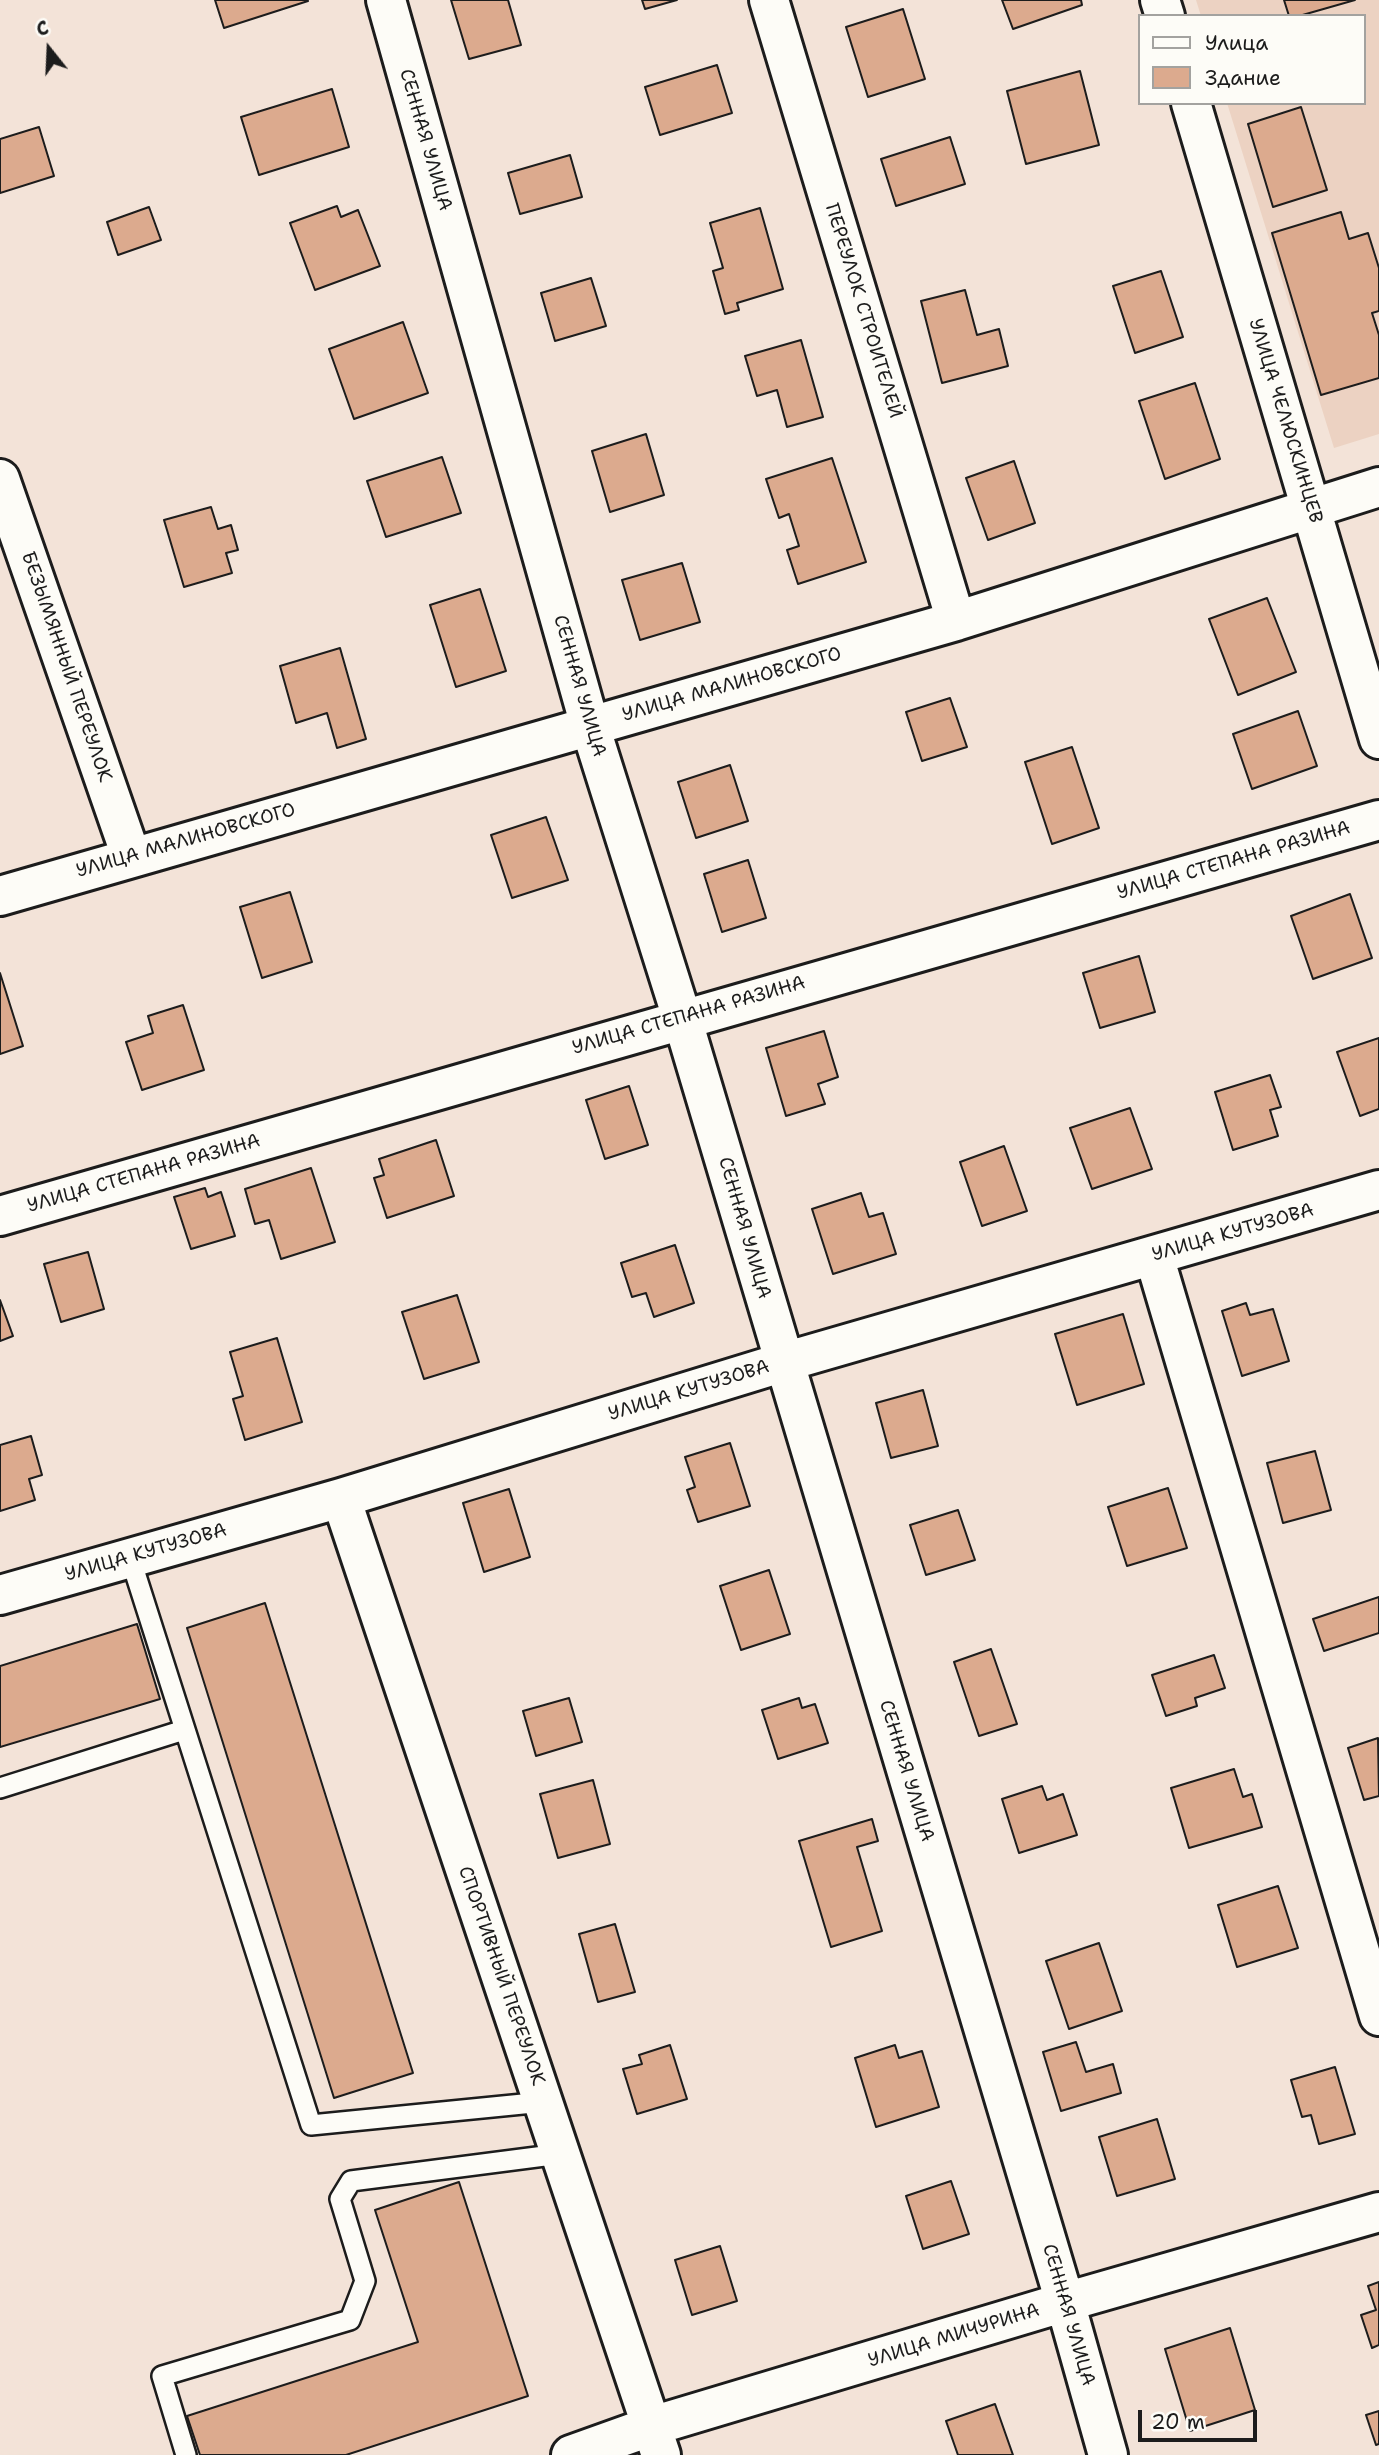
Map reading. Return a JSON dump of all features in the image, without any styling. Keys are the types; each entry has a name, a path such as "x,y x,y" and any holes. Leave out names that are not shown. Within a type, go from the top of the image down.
{"street":[{"name":"СЕННАЯ УЛИЦА","path":"386,0 590,726 682,1018 1065,2302 1108,2455"},
{"name":"ПЕРЕУЛОК СТРОИТЕЛЕЙ","path":"769,0 956,621"},
{"name":"УЛИЦА ЧЕЛЮСКИНЦЕВ","path":"1192,105 1379,739"},
{"name":"БЕЗЫМЯННЫЙ ПЕРЕУЛОК","path":"0,479 131,856"},
{"name":"УЛИЦА МАЛИНОВСКОГО","path":"0,896 131,856 956,621 1379,487"},
{"name":"УЛИЦА СТЕПАНА РАЗИНА","path":"0,1216 1379,820"},
{"name":"УЛИЦА КУТУЗОВА","path":"0,1595 341,1498 784,1362 1379,1190"},
{"path":"1154,1256 1379,2016"},
{"name":"СПОРТИВНЫЙ ПЕРЕУЛОК","path":"341,1498 656,2441"},
{"name":"УЛИЦА МИЧУРИНА","path":"572,2455 656,2441 1065,2302 1379,2212"}],"lane":[{"path":"131,1557 311,2125 543,2102"},
{"path":"0,1788 184,1730"},
{"path":"186,2455 162,2376 350,2320 365,2281 340,2199 351,2181 561,2154"}],"shaded area":[{"path":"1196,0 1379,0 1379,434 1334,448 1228,105 1365,105 1365,14 1200,14"}],"building":[{"path":"215,0 307,0 308,1 224,28"},
{"path":"451,0 508,0 521,45 469,59"},
{"path":"642,0 677,0 645,9"},
{"path":"1002,0 1081,0 1082,5 1013,29"},
{"path":"1284,0 1355,0 1306,14 1288,14"},
{"path":"903,9 925,79 868,97 846,27"},
{"path":"717,65 732,113 660,135 645,87"},
{"path":"1080,71 1099,145 1026,164 1007,91"},
{"path":"332,89 349,147 259,175 241,117"},
{"path":"1301,107 1327,190 1273,207 1248,124"},
{"path":"39,127 54,176 0,193 0,139"},
{"path":"950,137 965,184 896,206 881,159"},
{"path":"570,155 582,197 520,214 508,173"},
{"path":"337,206 341,217 358,210 380,266 315,290 290,223"},
{"path":"149,207 161,240 118,255 107,222"},
{"path":"760,208 783,289 737,303 739,310 725,314 713,271 723,268 710,223"},
{"path":"1341,212 1349,239 1368,233 1379,268 1379,311 1372,313 1379,335 1379,378 1321,395 1272,233"},
{"path":"1161,271 1183,337 1135,353 1113,286"},
{"path":"591,278 606,326 555,341 541,293"},
{"path":"965,290 977,335 999,329 1008,366 942,383 921,301"},
{"path":"403,322 428,393 354,419 329,349"},
{"path":"801,340 823,417 787,427 777,390 757,396 745,356"},
{"path":"1195,383 1220,459 1165,479 1139,401"},
{"path":"646,434 664,495 610,512 592,451"},
{"path":"442,457 461,513 386,537 367,481"},
{"path":"832,458 866,562 798,584 787,550 799,546 789,514 779,518 766,479"},
{"path":"1014,461 1035,523 988,540 966,478"},
{"path":"211,507 218,529 231,525 238,550 226,553 232,573 184,587 164,520"},
{"path":"682,563 700,622 640,640 622,580"},
{"path":"480,589 506,671 456,687 430,605"},
{"path":"1267,598 1296,672 1238,695 1209,619"},
{"path":"340,648 366,739 337,748 327,713 296,723 280,666"},
{"path":"950,698 967,747 922,761 906,712"},
{"path":"1298,711 1317,766 1252,789 1233,734"},
{"path":"1072,747 1099,828 1052,844 1025,762"},
{"path":"730,765 748,821 696,838 678,782"},
{"path":"546,817 568,880 512,898 491,835"},
{"path":"748,860 766,918 722,932 704,874"},
{"path":"290,892 312,962 262,978 240,907"},
{"path":"1350,894 1372,958 1313,979 1291,916"},
{"path":"1139,956 1155,1012 1100,1028 1083,973"},
{"path":"0,973 23,1046 0,1054"},
{"path":"183,1005 204,1070 142,1090 126,1042 153,1033 148,1016"},
{"path":"824,1031 838,1077 818,1084 825,1104 786,1116 766,1048"},
{"path":"1379,1038 1379,1109 1360,1116 1337,1052"},
{"path":"1270,1075 1281,1107 1270,1110 1278,1136 1233,1150 1215,1092"},
{"path":"629,1086 648,1145 605,1159 586,1100"},
{"path":"1130,1108 1152,1169 1092,1189 1070,1128"},
{"path":"436,1140 454,1196 387,1218 374,1178 384,1175 379,1159"},
{"path":"1004,1146 1027,1211 982,1226 960,1162"},
{"path":"311,1168 335,1242 281,1259 269,1220 255,1224 245,1189"},
{"path":"205,1188 208,1197 221,1192 235,1236 191,1249 174,1197"},
{"path":"861,1193 869,1217 883,1213 896,1254 833,1274 812,1209"},
{"path":"675,1245 694,1303 654,1317 646,1293 632,1297 621,1263"},
{"path":"88,1252 104,1309 61,1322 44,1264"},
{"path":"457,1295 479,1362 424,1379 402,1312"},
{"path":"0,1300 13,1336 0,1341"},
{"path":"1246,1303 1250,1315 1273,1309 1289,1361 1242,1376 1222,1311"},
{"path":"1123,1314 1144,1384 1077,1405 1055,1334"},
{"path":"277,1338 302,1422 245,1440 233,1399 243,1396 230,1352"},
{"path":"923,1390 938,1446 891,1458 876,1403"},
{"path":"31,1436 42,1475 29,1479 35,1500 0,1511 0,1445"},
{"path":"730,1443 750,1506 698,1522 687,1490 695,1487 685,1457"},
{"path":"1315,1451 1331,1510 1283,1523 1267,1463"},
{"path":"1168,1488 1187,1548 1127,1566 1108,1507"},
{"path":"509,1489 530,1557 484,1572 463,1503"},
{"path":"958,1510 975,1560 926,1575 910,1525"},
{"path":"769,1570 790,1634 741,1650 720,1586"},
{"path":"1379,1597 1379,1633 1324,1651 1313,1619"},
{"path":"265,1603 413,2073 334,2098 187,1628"},
{"path":"137,1624 160,1699 0,1747 0,1666"},
{"path":"991,1649 1017,1724 979,1736 954,1662"},
{"path":"1214,1655 1225,1688 1195,1698 1197,1706 1166,1716 1152,1675"},
{"path":"569,1698 582,1742 536,1756 523,1711"},
{"path":"799,1698 802,1708 815,1704 828,1743 778,1759 762,1710"},
{"path":"1378,1738 1379,1796 1364,1800 1348,1748"},
{"path":"1234,1769 1243,1797 1252,1794 1262,1827 1189,1848 1171,1788"},
{"path":"593,1780 610,1844 558,1858 540,1794"},
{"path":"1042,1786 1047,1800 1063,1794 1077,1835 1019,1853 1002,1799"},
{"path":"872,1819 878,1841 857,1847 882,1931 831,1947 799,1841"},
{"path":"1278,1886 1298,1948 1237,1967 1218,1905"},
{"path":"615,1924 635,1992 598,2002 579,1934"},
{"path":"1099,1943 1122,2011 1069,2029 1046,1961"},
{"path":"1076,2042 1086,2072 1113,2064 1121,2093 1061,2111 1043,2052"},
{"path":"670,2045 687,2099 637,2114 623,2069 642,2064 639,2055"},
{"path":"895,2045 899,2058 922,2051 939,2107 876,2127 855,2058"},
{"path":"1335,2067 1355,2134 1319,2144 1311,2115 1302,2117 1291,2080"},
{"path":"1157,2119 1175,2179 1117,2196 1099,2137"},
{"path":"951,2181 969,2234 923,2249 906,2196"},
{"path":"459,2182 528,2396 346,2455 200,2455 187,2416 418,2342 375,2210"},
{"path":"720,2246 737,2301 692,2315 675,2260"},
{"path":"1379,2282 1379,2345 1372,2348 1361,2315 1376,2310 1368,2286"},
{"path":"1230,2328 1255,2410 1190,2431 1165,2349"},
{"path":"995,2404 1013,2455 958,2455 946,2421"},
{"path":"1379,2411 1379,2444 1376,2445 1366,2415"}]}
